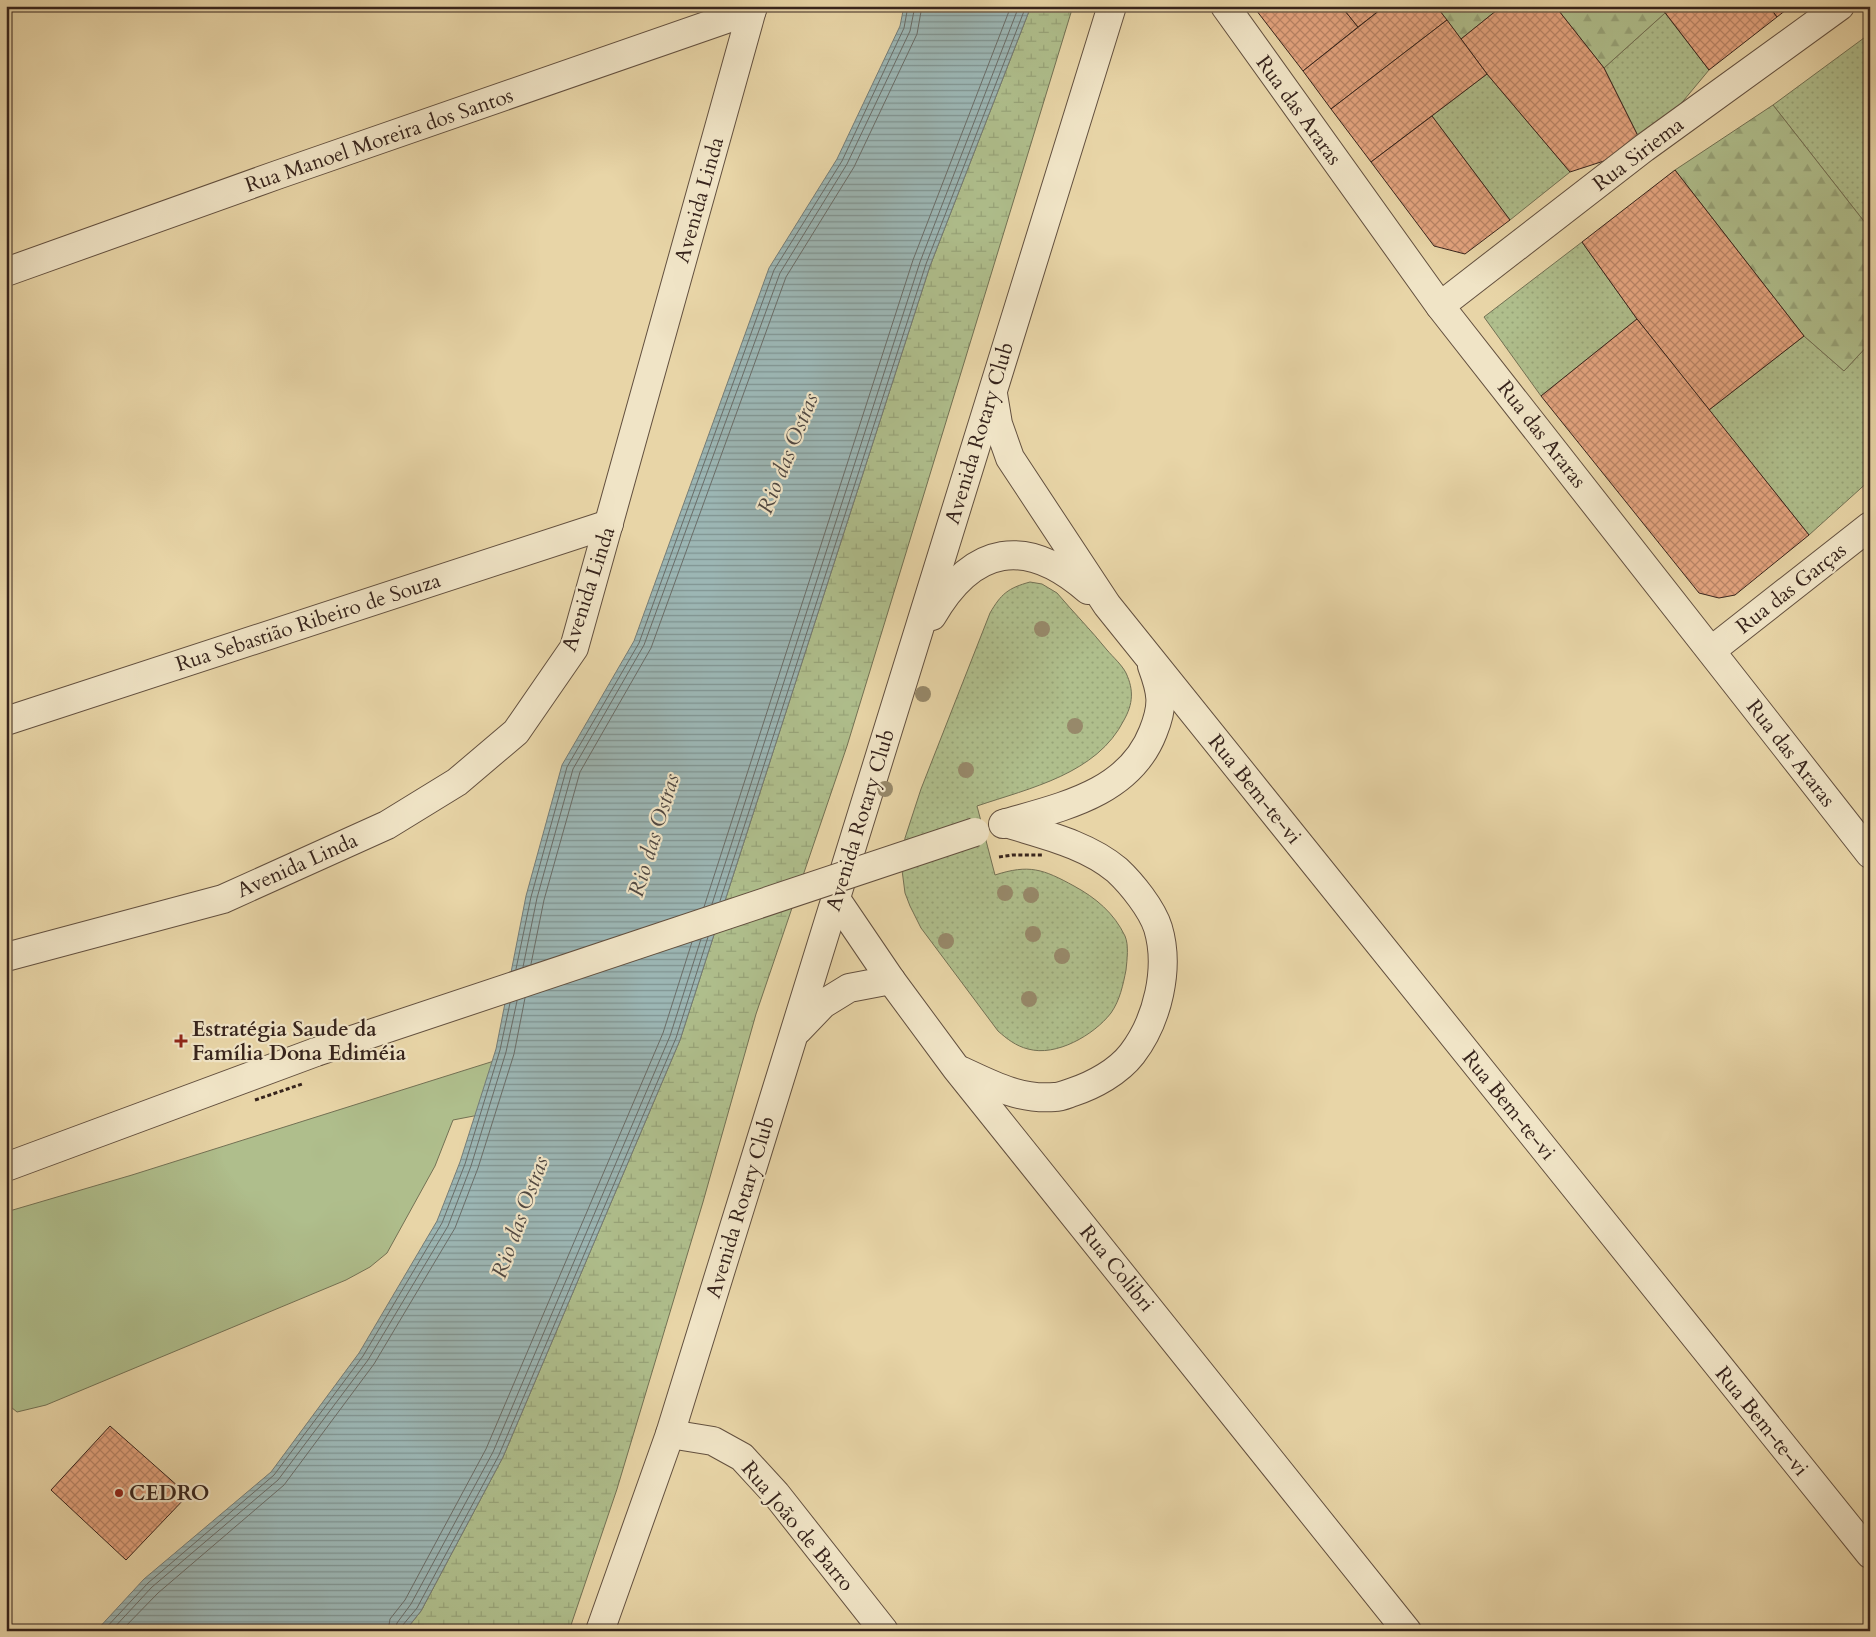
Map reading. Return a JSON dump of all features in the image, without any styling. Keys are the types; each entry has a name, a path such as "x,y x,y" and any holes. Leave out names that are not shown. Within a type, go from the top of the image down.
{"street":[{"name":"Avenida Rotary Club","path":"600,1631 670,1434 1112,6"},
{"name":"Rua das Araras","path":"1225,6 1440,306 1712,650 1870,854"},
{"name":"Rua Siriema","path":"1440,306 1644,148 1840,6"},
{"name":"Rua Manoel Moreira dos Santos","path":"6,272 753,8"},
{"name":"Avenida Linda","path":"6,957 223,899 387,825 457,782 516,732 574,648 753,8"},
{"path":"992,391 998,424 1010,458 1107,605"},
{"name":"Rua Sebastião Ribeiro de Souza","path":"6,721 609,524"},
{"name":"Rua das Garças","path":"1712,650 1870,526"},
{"path":"910,662 932,616 954,584 967,571 983,562 998,557 1016,556 1047,561 1072,576 1107,605"},
{"name":"Rua Bem-te-vi","path":"1107,605 1870,1554"},
{"path":"6,1166 316,1052 975,832 1081,799 1111,784 1132,767 1149,741 1160,716 1161,689 1148,655"},
{"path":"956,1068 1001,1090 1026,1097 1056,1097 1084,1088 1110,1074 1132,1054 1147,1029 1156,1004 1164,964 1158,927 1140,894 1116,870 1093,854 1068,843 1006,823"},
{"name":"Rua Colibri","path":"836,899 891,980 956,1068 1407,1631"},
{"path":"793,1036 823,1004 849,988 891,980"},
{"name":"Rua João de Barro","path":"670,1434 713,1440 742,1457 776,1494 884,1631"}],"green space":[{"path":"1031,6 1073,6 847,746 756,1014 703,1202 617,1489 569,1631 405,1631 421,1611 503,1457 680,1040 930,266"},
{"path":"1445,6 1502,6 1461,39 1440,11"},
{"path":"1555,6 1660,6 1665,13 1604,68"},
{"path":"1665,13 1709,70 1644,148 1604,68"},
{"path":"1868,35 1870,36 1870,229 1773,105"},
{"path":"1487,74 1570,172 1510,220 1432,116"},
{"path":"1773,105 1870,229 1870,343 1844,371 1804,336 1675,170"},
{"path":"1582,242 1637,319 1541,396 1484,317"},
{"path":"1804,336 1844,371 1870,343 1870,480 1809,535 1709,410"},
{"path":"1030,582 1042,584 1057,593 1120,664 1129,679 1131,691 1131,703 1124,720 1112,738 1097,754 1080,766 1040,785 977,806 995,875 1027,869 1044,872 1063,880 1104,907 1125,936 1127,953 1125,976 1119,998 1111,1013 1095,1029 1074,1042 1062,1047 1039,1051 1020,1046 998,1031 921,928 905,893 902,870 905,838 921,789 990,613 998,601 1011,589"},
{"path":"494,1061 484,1114 453,1120 435,1166 387,1253 370,1267 346,1280 46,1405 17,1412 6,1403 6,1212 132,1175"}],"water":[{"name":"Rio das Ostras","path":"904,6 1031,6 930,266 680,1040 503,1457 421,1611 405,1631 96,1631 144,1579 271,1472 359,1353 437,1221 460,1162 496,1049 526,896 562,765 634,641 769,268 837,159 900,26"}],"building":[{"path":"1253,6 1341,6 1358,27 1303,71"},
{"path":"1341,6 1385,6 1358,27"},
{"path":"1385,6 1436,6 1447,20 1331,109 1303,71"},
{"path":"1502,6 1555,6 1604,68 1644,148 1570,172 1487,74 1461,39"},
{"path":"1660,6 1769,6 1777,17 1709,70"},
{"path":"1769,6 1791,6 1777,17"},
{"path":"1447,20 1487,74 1371,162 1331,109"},
{"path":"1432,116 1510,220 1465,254 1434,246 1371,162"},
{"path":"1675,170 1804,336 1709,410 1637,319 1582,242"},
{"path":"1637,319 1809,535 1735,595 1719,598 1699,593 1541,396"},
{"name":"CEDRO","path":"110,1426 188,1495 126,1560 51,1490"}],"place":[{"name":"Estratégia Saude da Família Dona Ediméia","path":"181,1041"},
{"name":"CEDRO","path":"119,1493"}]}
